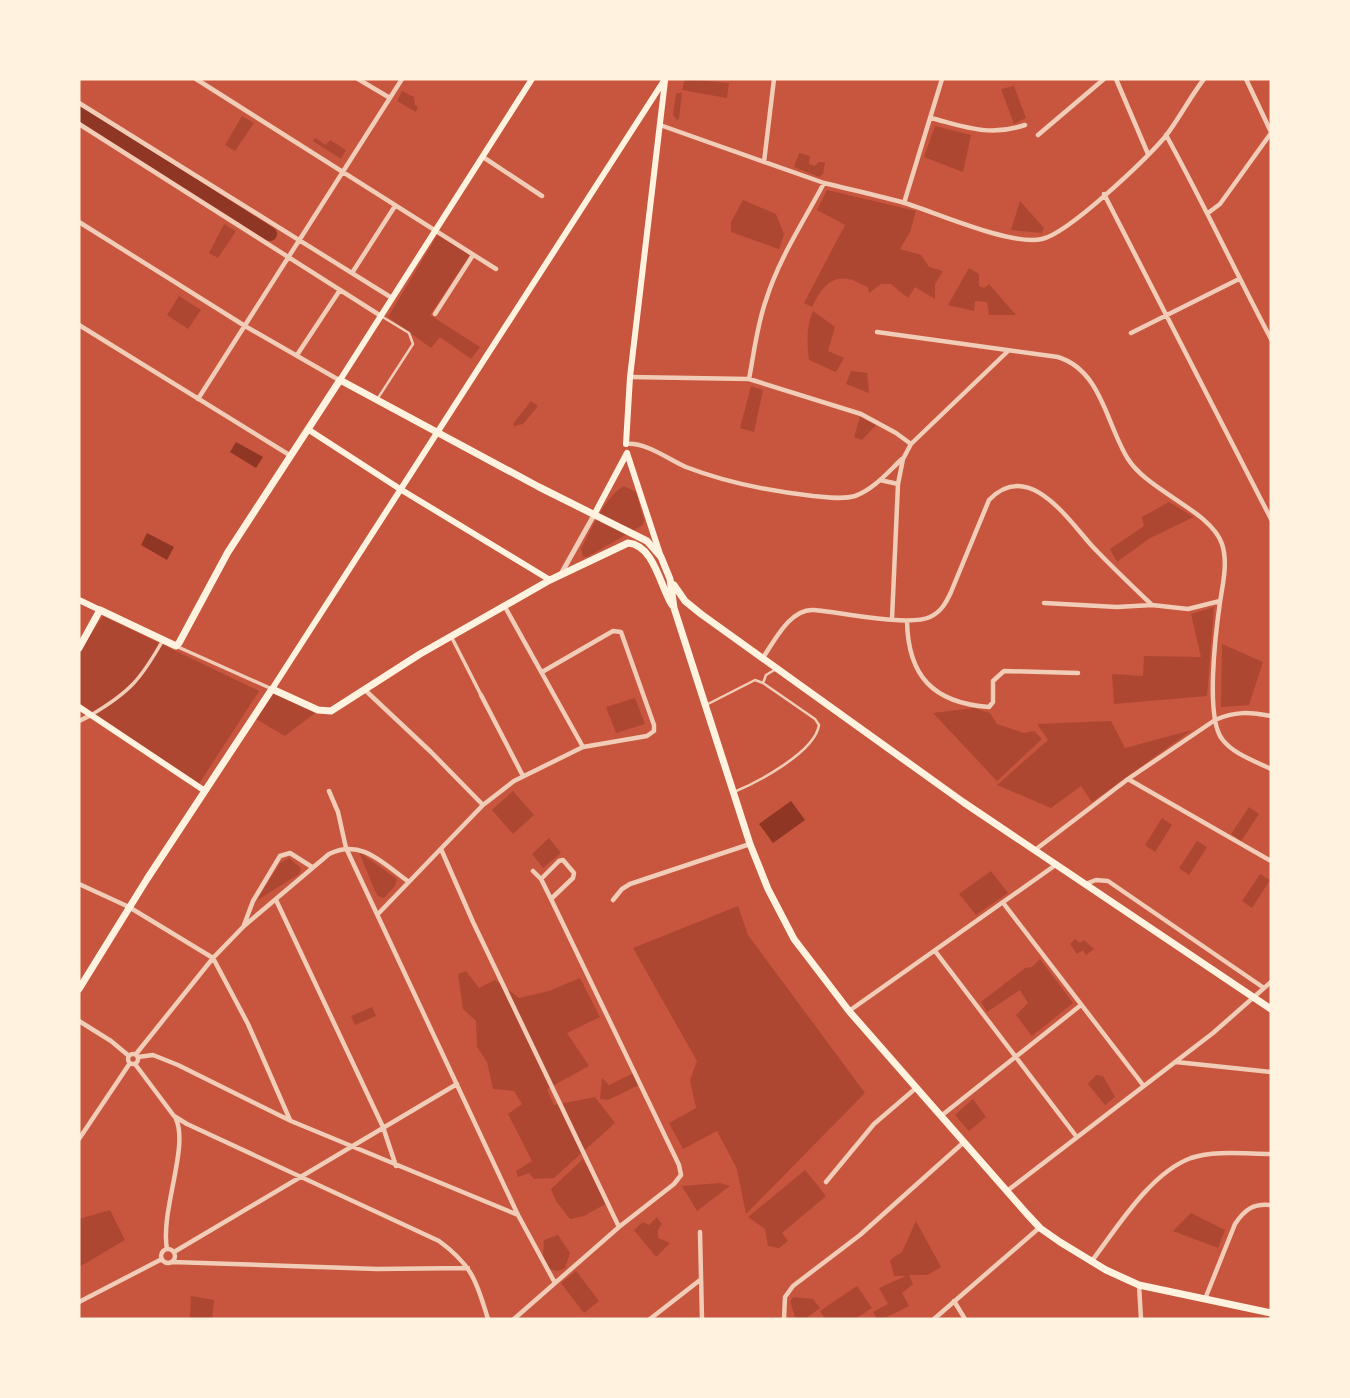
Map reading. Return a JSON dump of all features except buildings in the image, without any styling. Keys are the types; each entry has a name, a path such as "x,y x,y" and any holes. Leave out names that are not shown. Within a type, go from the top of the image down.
{"main road":[{"path":"79,600 176,646 184,636 228,552 309,430 532,79"},
{"path":"626,444 630,377 665,79"},
{"path":"79,989 129,907 665,79"},
{"path":"340,380 436,433 644,538 662,557"},
{"path":"309,430 550,580"},
{"path":"594,515 627,453"},
{"path":"627,453 670,579 674,608"},
{"path":"272,689 324,712 331,711 550,580 619,545 634,543 645,551 674,608 750,844 768,889 790,932 849,1011 1040,1228 1091,1262 1139,1285 1271,1313"},
{"path":"670,579 689,605 762,659 1035,850 1088,883 1271,1009"},
{"path":"79,648 100,610"},
{"path":"79,707 205,791"}],"street":[{"path":"196,79 496,270"},
{"path":"358,79 390,98"},
{"path":"198,399 402,79"},
{"path":"764,162 774,79"},
{"path":"904,203 942,79"},
{"path":"1038,135 1104,79"},
{"path":"1116,79 1148,154"},
{"path":"660,125 824,183 904,203 1010,237 1042,239 1057,234 1076,221 1148,154 1166,135 1204,79"},
{"path":"1208,213 1220,204 1271,132 1246,79"},
{"path":"79,103 393,298"},
{"path":"931,118 984,131 1009,130 1026,125"},
{"path":"79,124 381,316"},
{"path":"1166,135 1271,339"},
{"path":"482,157 542,196"},
{"path":"749,379 766,297 783,258 824,183"},
{"path":"1104,194 1271,519"},
{"path":"352,273 395,206"},
{"path":"79,222 245,326 340,380"},
{"path":"435,314 474,255"},
{"path":"1131,333 1239,279"},
{"path":"297,355 340,290"},
{"path":"79,326 291,456"},
{"path":"79,333 85,329"},
{"path":"877,332 1058,357 1072,362 1086,375 1128,459 1141,474 1205,521 1223,545 1225,578 1213,667 1215,720 1219,737 1230,748 1271,769"},
{"path":"892,619 898,484 903,459 911,444 1007,351"},
{"path":"630,377 749,379 860,414 911,444"},
{"path":"627,453 626,444 637,445 717,478 772,491 838,498 853,497 864,492 903,459"},
{"path":"880,480 898,484"},
{"path":"762,659 794,616 802,610 907,621 932,616 944,606 985,507 995,494 1016,486 1031,489 1054,502 1097,552 1152,605"},
{"path":"561,574 594,515"},
{"path":"1044,603 1116,607 1152,605 1188,609 1220,600"},
{"path":"505,607 583,747"},
{"path":"907,621 908,647 919,672 934,690 954,699 989,707 993,702 993,681 1004,671 1078,673"},
{"path":"378,914 483,805 523,776 583,747 653,733 654,725 623,634 619,631 613,631 542,671"},
{"path":"451,637 523,776"},
{"path":"79,721 132,687 147,669 163,640"},
{"path":"176,646 272,689"},
{"path":"365,690 483,805"},
{"path":"1035,850 1128,779 1215,720 1230,713 1243,712 1271,716"},
{"path":"1128,779 1271,861"},
{"path":"329,791 338,811 346,848 518,1215 555,1283"},
{"path":"613,900 630,884 750,844"},
{"path":"79,1139 131,1061 213,958 244,926 312,867 329,854 346,848 358,848 409,882"},
{"path":"441,849 473,922 619,1227"},
{"path":"244,926 253,901 280,856 290,853 312,867"},
{"path":"541,879 563,860 574,873 573,878 551,899"},
{"path":"849,1011 1057,864"},
{"path":"514,1319 619,1227 674,1184 681,1175 679,1165 632,1065 541,879 533,871"},
{"path":"1088,883 1096,880 1108,881 1264,988"},
{"path":"79,884 129,907 213,958 247,1024 291,1121"},
{"path":"275,900 383,1127 396,1167"},
{"path":"1004,904 1143,1085"},
{"path":"935,951 1076,1136"},
{"path":"1007,1191 1176,1062 1271,982"},
{"path":"941,1116 1081,1005"},
{"path":"79,1021 111,1041 131,1061 174,1116 181,1135 169,1200 167,1249 174,1257 181,1261 377,1269 469,1268"},
{"path":"131,1061 137,1055 149,1055 168,1061 291,1121 396,1167 518,1215"},
{"path":"1176,1062 1271,1072"},
{"path":"162,1259 167,1263 303,1176 457,1084"},
{"path":"826,1182 874,1124 916,1088"},
{"path":"174,1116 194,1128 439,1241 469,1268 488,1319"},
{"path":"181,1135 194,1128"},
{"path":"785,1319 785,1297 793,1286 860,1235 964,1141"},
{"path":"1091,1262 1146,1192 1177,1165 1210,1154 1271,1154"},
{"path":"1205,1299 1235,1224 1243,1212 1252,1206 1271,1205"},
{"path":"934,1319 1040,1228"},
{"path":"700,1232 702,1319"},
{"path":"162,1259 162,1253 167,1249"},
{"path":"79,1302 162,1259"},
{"path":"650,1319 700,1280"},
{"path":"1139,1285 1141,1319"},
{"path":"954,1301 965,1319"}],"lane":[{"path":"377,399 413,344 409,333 381,316"},
{"path":"763,682 766,675 776,669"},
{"path":"706,705 755,680 763,682 815,719 819,729 810,743 793,758 734,792"}],"shaded area":[{"path":"685,79 729,83 727,98 682,90"},
{"path":"1014,86 1026,118 1014,124 1001,89"},
{"path":"402,91 414,97 418,107 416,112 397,101"},
{"path":"682,92 677,120 673,115 676,94"},
{"path":"242,116 254,123 235,151 225,145"},
{"path":"935,126 971,135 963,172 924,157"},
{"path":"315,138 326,145 330,140 346,150 341,159 313,141"},
{"path":"799,153 810,156 809,164 815,166 819,162 825,162 823,174 819,177 794,167"},
{"path":"827,190 916,211 910,232 900,249 921,255 929,267 943,271 935,284 935,299 915,287 908,298 891,284 881,284 869,293 868,287 844,278 827,285 812,307 804,303 845,225 817,210"},
{"path":"743,200 776,214 784,234 779,249 731,232 731,222"},
{"path":"1020,201 1044,228 1042,233 1011,230"},
{"path":"224,224 236,231 218,258 209,253"},
{"path":"438,234 471,254 430,315 480,347 471,359 440,337 431,348 388,317"},
{"path":"969,268 979,274 979,286 984,288 989,284 1016,315 989,315 987,302 975,301 974,311 948,305"},
{"path":"179,296 201,310 188,329 167,315"},
{"path":"813,311 835,327 828,351 844,358 836,372 809,360 808,335"},
{"path":"851,371 867,373 869,393 846,384"},
{"path":"751,386 763,390 754,432 740,428"},
{"path":"531,401 538,406 523,424 514,426 513,424"},
{"path":"860,417 876,425 862,440 854,437"},
{"path":"236,442 263,457 256,468 230,452"},
{"path":"624,486 636,492 643,525 583,557 581,549 600,514 611,497"},
{"path":"1169,502 1194,517 1150,538 1117,562 1110,549 1144,526 1142,517"},
{"path":"147,533 174,547 167,560 141,545"},
{"path":"1214,607 1207,696 1114,704 1112,674 1143,676 1144,656 1201,657 1191,614"},
{"path":"103,616 259,691 199,784 79,703 79,652"},
{"path":"1222,644 1263,662 1249,705 1221,707"},
{"path":"273,692 315,713 285,736 256,719"},
{"path":"635,698 645,724 616,733 606,707"},
{"path":"974,708 990,713 997,724 1024,733 1034,731 1042,739 997,781 933,713"},
{"path":"1111,721 1125,748 1192,730 1092,802 1081,786 1051,808 997,785 1048,740 1037,724"},
{"path":"513,791 534,815 513,834 492,810"},
{"path":"791,801 805,820 773,843 759,824"},
{"path":"1249,807 1259,814 1241,841 1231,834"},
{"path":"1162,818 1172,825 1155,852 1145,845"},
{"path":"549,838 561,853 543,868 532,854"},
{"path":"1197,841 1207,847 1189,875 1179,868"},
{"path":"359,852 397,879 395,886 384,898 378,896 375,891"},
{"path":"289,858 301,868 299,874 256,901 280,863"},
{"path":"991,871 1008,893 976,915 959,894"},
{"path":"1260,874 1270,880 1252,908 1242,901"},
{"path":"738,906 748,935 865,1093 746,1214 737,1169 717,1131 683,1149 669,1123 696,1108 690,1080 697,1061 633,948"},
{"path":"1075,939 1080,943 1084,940 1094,949 1086,955 1083,950 1077,954 1070,944"},
{"path":"1040,959 1073,1003 1032,1036 1016,1015 1028,1003 1020,990 987,1012 981,1002"},
{"path":"466,971 479,988 495,980 519,998 549,991 580,978 600,1017 567,1033 589,1066 547,1089 554,1105 595,1097 615,1123 554,1178 534,1179 529,1173 518,1177 516,1171 532,1161 508,1114 522,1104 514,1091 493,1089 487,1062 477,1047 476,1021 463,1009 458,974"},
{"path":"372,1007 376,1016 355,1025 351,1016"},
{"path":"634,1073 639,1085 608,1100 600,1099 602,1078 609,1085"},
{"path":"1096,1075 1103,1076 1115,1097 1105,1105 1088,1084"},
{"path":"973,1099 986,1117 969,1131 955,1115"},
{"path":"583,1159 607,1203 584,1216 570,1219 556,1201 551,1189"},
{"path":"805,1170 826,1196 782,1233 788,1241 779,1248 768,1246 765,1229 748,1217"},
{"path":"720,1183 730,1186 697,1211 682,1186"},
{"path":"110,1210 125,1240 79,1267 79,1219"},
{"path":"1191,1213 1225,1230 1218,1248 1173,1231"},
{"path":"657,1217 662,1224 658,1230 658,1238 670,1243 656,1257 634,1230 643,1222 649,1225"},
{"path":"916,1221 941,1267 927,1275 909,1275 913,1284 902,1293 909,1306 883,1319 877,1319 873,1312 888,1304 879,1288 906,1276 894,1276 890,1260 902,1252"},
{"path":"558,1235 570,1253 565,1268 558,1271 549,1269 543,1256 544,1240"},
{"path":"576,1271 599,1301 584,1313 561,1283"},
{"path":"857,1286 872,1308 855,1319 825,1319 820,1311"},
{"path":"191,1296 214,1300 212,1319 190,1319"},
{"path":"794,1297 813,1299 820,1308 805,1319 795,1317 790,1301"}],"waterway":[{"path":"79,113 270,234"}]}
